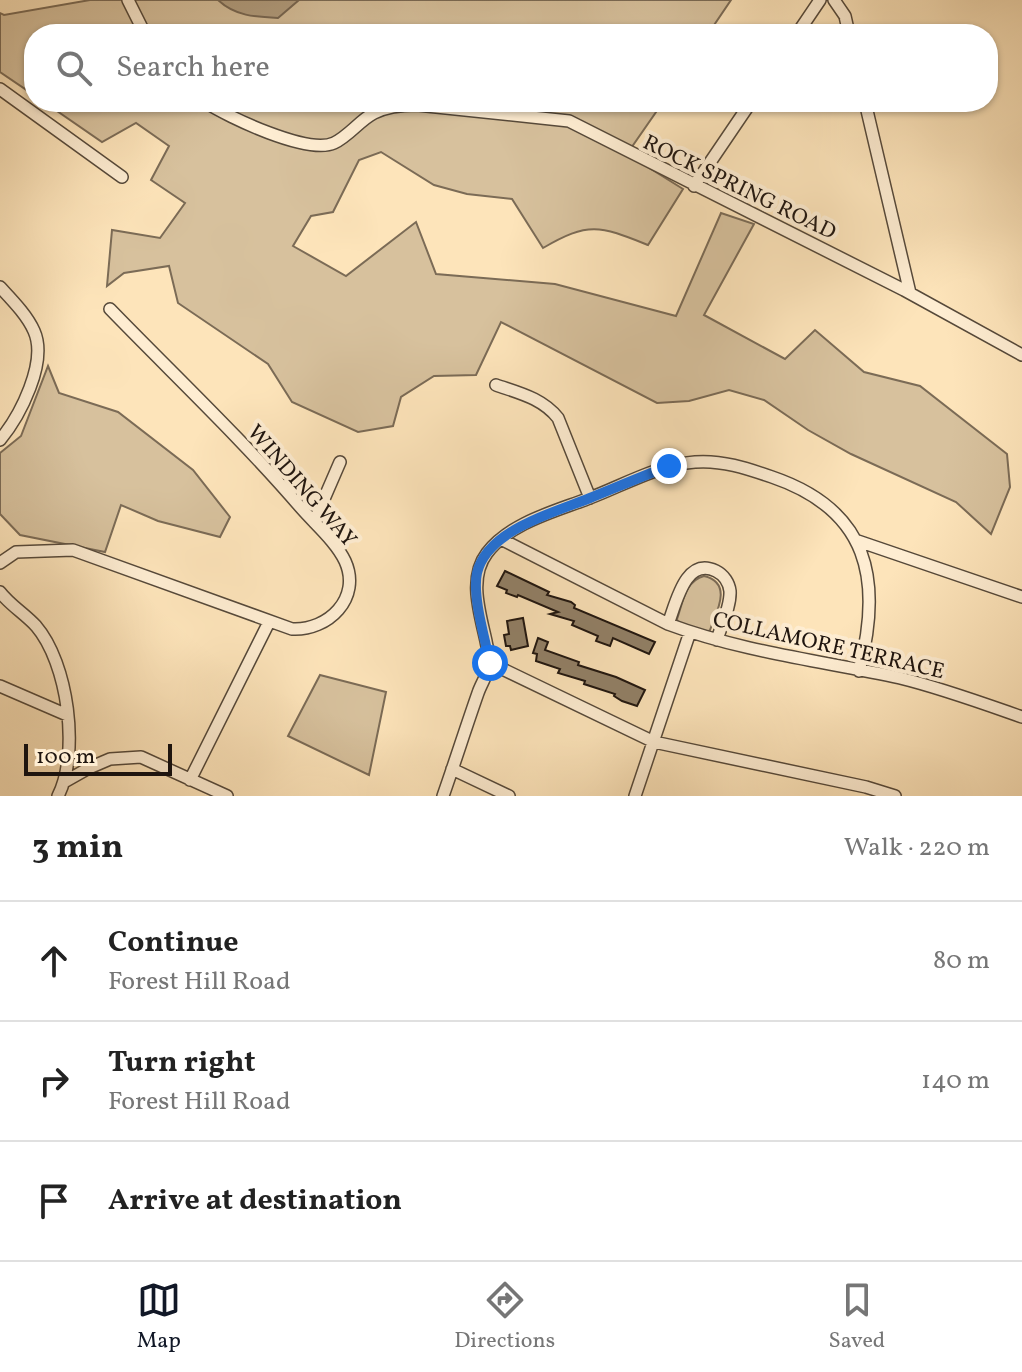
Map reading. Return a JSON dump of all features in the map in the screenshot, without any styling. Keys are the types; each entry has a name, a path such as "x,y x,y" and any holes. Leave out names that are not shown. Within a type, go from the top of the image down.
{"street":[{"path":"128,0 140,24"},
{"path":"804,24 820,0"},
{"path":"834,0 847,24"},
{"path":"0,89 24,106"},
{"path":"32,112 122,177"},
{"name":"ROCK SPRING ROAD","path":"223,112 248,126 315,145 335,143 376,112"},
{"name":"ROCK SPRING ROAD","path":"492,112 569,121 910,293 1022,355"},
{"path":"694,186 744,112"},
{"path":"867,112 910,293"},
{"path":"0,287 34,331 38,362 28,392 0,440"},
{"name":"WINDING WAY","path":"0,563 16,552 73,550 292,629 317,626 335,615 346,598 349,577 343,557 284,487 110,309"},
{"path":"496,385 535,398 550,408 558,418 590,498"},
{"path":"443,796 490,663 477,592 477,574 486,553 524,524 669,466 716,461 741,466 787,482 823,502 858,541 869,581 867,639 859,671"},
{"path":"314,522 340,462"},
{"name":"COLLAMORE TERRACE","path":"501,539 668,624 690,632 938,688 1022,717"},
{"path":"858,541 1022,597"},
{"path":"668,624 688,576 701,569 716,571 727,581 730,596 717,640"},
{"path":"0,592 36,627 55,657 69,737 66,781 58,796"},
{"path":"190,780 269,622"},
{"path":"635,796 690,632"},
{"path":"490,663 654,742 866,787 895,796"},
{"path":"0,686 67,715"},
{"path":"66,781 110,759 141,757 227,796"},
{"path":"452,769 509,796"}],"shaded area":[{"path":"90,0 731,0 715,24 24,24 24,88 0,72 0,13 4,15"},
{"path":"218,0 299,0 278,18 238,12"},
{"path":"58,112 656,112 627,154 683,189 648,245 595,229 572,233 543,248 512,199 467,194 434,185 381,152 359,160 333,212 311,216 293,246 346,276 416,222 436,274 555,284 676,316 721,213 754,224 704,315 785,359 815,330 864,372 920,386 1007,454 1010,487 991,534 956,502 851,454 764,400 729,390 689,401 657,403 501,322 476,375 434,376 401,397 393,426 358,432 292,402 268,364 178,303 169,266 124,273 107,286 112,230 160,238 185,203 151,180 169,146 136,123 102,142"},
{"path":"48,366 59,393 118,412 193,470 230,517 220,537 158,521 121,505 105,552 20,535 0,514 0,453 21,436"},
{"path":"704,576 713,580 720,591 719,606 707,632 677,619 689,587"},
{"path":"320,675 386,692 369,775 288,736"}],"building":[{"path":"505,571 549,592 547,595 571,602 574,608 655,642 649,654 613,638 610,646 596,641 598,636 572,625 574,621 550,614 558,612 506,593 507,590 497,586"},
{"path":"523,618 528,646 511,650 510,646 506,646 504,635 509,634 507,621"},
{"path":"538,638 548,642 545,650 645,690 637,706 622,701 615,694 584,684 585,681 558,673 560,669 536,661 537,654 533,653"}],"route":[{"path":"490,663 477,592 477,574 486,553 524,524 669,466"}]}
